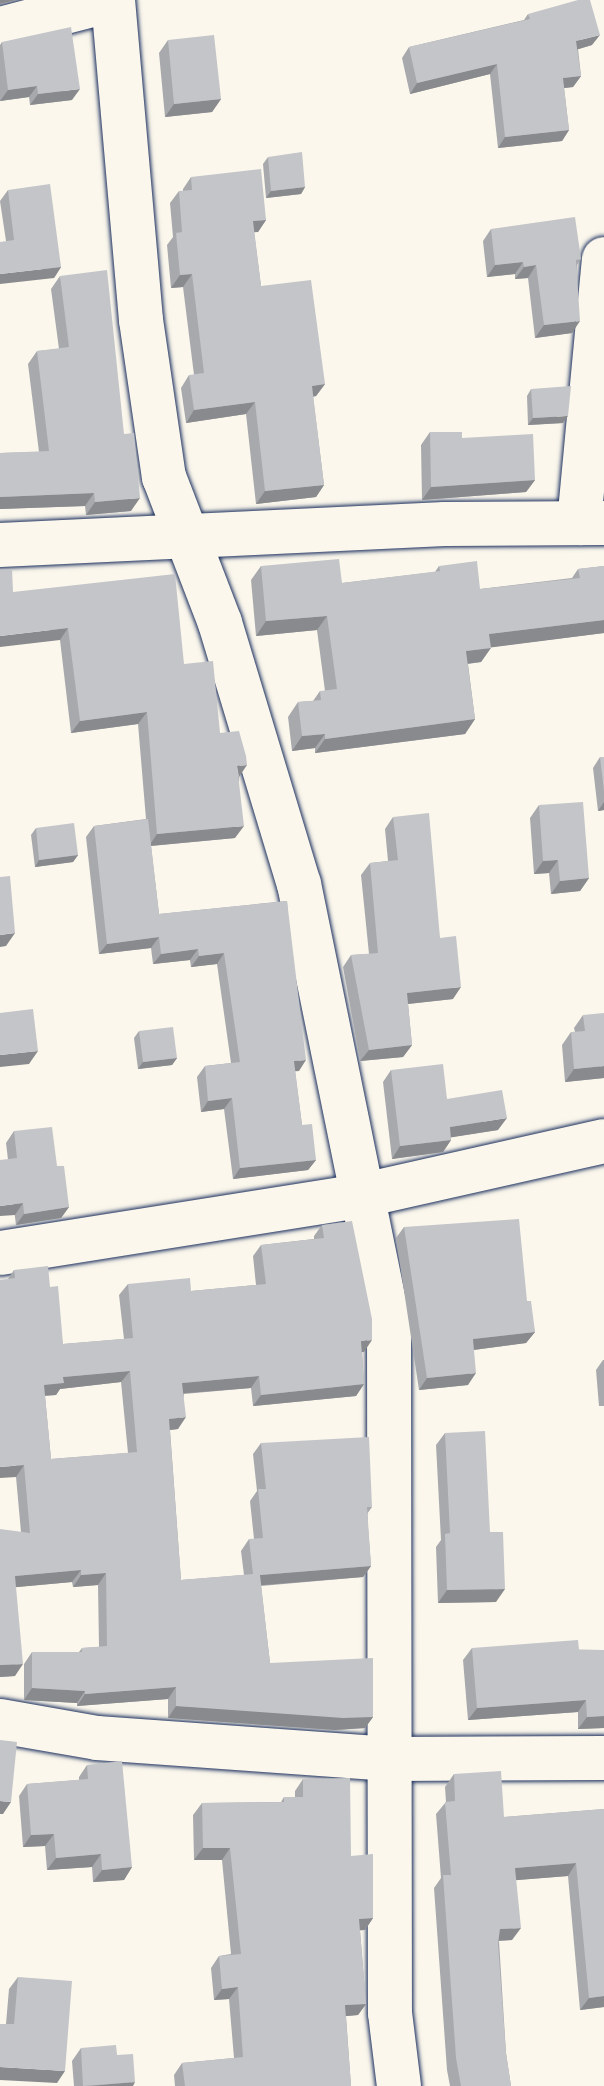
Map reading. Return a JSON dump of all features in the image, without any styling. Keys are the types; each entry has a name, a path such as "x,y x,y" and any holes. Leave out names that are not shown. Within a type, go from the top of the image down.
{"street":[{"path":"0,29 112,0 141,320 164,477 220,623 299,884 389,1328 390,2013 399,2086"},
{"path":"0,545 445,524 592,523 604,259"},
{"path":"0,1253 360,1196 604,1141"},
{"path":"0,1721 97,1738 390,1759 604,1758"}],"building":[{"path":"578,0 590,0 600,35 576,41 581,76 563,78 569,130 505,137 497,64 417,83 409,47 530,19 528,14"},
{"path":"71,27 80,89 38,94 37,86 8,90 2,42"},
{"path":"214,35 221,99 174,104 168,40"},
{"path":"302,152 305,187 271,191 268,157"},
{"path":"261,169 266,220 253,221 261,286 311,280 325,384 312,386 324,485 265,491 255,402 194,410 189,375 204,373 192,274 180,275 176,233 182,232 179,191 192,190 191,177"},
{"path":"50,184 61,267 0,274 0,242 14,240 8,190"},
{"path":"575,217 581,259 576,260 580,321 544,325 536,265 524,267 523,262 495,265 491,229"},
{"path":"107,270 124,434 134,433 140,498 95,502 94,493 0,497 0,453 49,451 37,351 69,347 60,276"},
{"path":"571,386 568,416 533,418 531,389"},
{"path":"430,432 462,432 462,438 533,434 535,480 431,487"},
{"path":"339,559 342,583 440,571 439,566 477,561 480,589 580,578 578,569 604,566 604,620 489,634 491,648 466,651 475,719 325,739 325,734 302,736 298,702 321,700 320,691 337,689 327,616 266,621 261,566"},
{"path":"12,569 13,592 175,574 184,664 213,661 220,733 239,731 246,756 247,765 237,766 244,826 157,834 147,712 80,721 68,628 0,636 0,570"},
{"path":"600,757 604,757 604,791"},
{"path":"583,802 589,878 560,881 558,860 543,861 539,805"},
{"path":"429,813 440,938 456,936 461,987 407,993 412,1045 369,1050 351,955 378,953 370,863 398,860 393,817"},
{"path":"148,819 159,914 287,901 306,1060 294,1061 302,1125 312,1124 316,1160 240,1168 232,1098 208,1101 205,1066 240,1062 224,953 199,956 198,949 161,954 159,937 107,944 94,826"},
{"path":"74,823 78,855 39,860 36,828"},
{"path":"10,876 15,933 0,935 0,877"},
{"path":"33,1009 38,1051 0,1055 0,1013"},
{"path":"604,1013 604,1066 574,1069 571,1032 585,1031 583,1015"},
{"path":"173,1027 177,1058 143,1062 139,1031"},
{"path":"443,1064 447,1099 502,1090 507,1118 450,1127 451,1140 400,1146 391,1070"},
{"path":"52,1127 57,1166 64,1166 69,1207 24,1214 23,1203 0,1206 0,1160 17,1158 14,1131"},
{"path":"519,1219 527,1301 531,1301 535,1332 473,1339 476,1373 427,1378 404,1227"},
{"path":"352,1221 372,1319 372,1340 361,1341 364,1384 261,1395 259,1376 182,1383 186,1417 169,1419 181,1580 253,1574 249,1539 263,1538 258,1489 266,1489 261,1443 369,1437 372,1507 367,1507 371,1566 260,1575 270,1663 373,1658 373,1717 343,1718 176,1706 176,1687 85,1694 85,1691 32,1688 32,1652 82,1652 82,1648 107,1646 106,1573 81,1575 81,1570 15,1576 23,1664 0,1665 0,1529 30,1533 24,1465 0,1467 0,1280 15,1278 14,1270 48,1266 50,1287 58,1286 63,1344 133,1338 128,1284 190,1278 191,1291 266,1284 261,1245 324,1238 322,1225","holes":["130,1371 137,1452 51,1459 44,1385 64,1383 63,1377"]},
{"path":"485,1431 490,1532 503,1532 505,1589 447,1590 445,1534 450,1533 445,1433"},
{"path":"578,1640 579,1650 604,1650 604,1716 587,1717 586,1700 477,1708 472,1648"},
{"path":"0,1740 17,1742 11,1802 0,1801"},
{"path":"122,1761 132,1867 102,1870 101,1854 56,1858 54,1834 31,1835 27,1784 88,1779 87,1765"},
{"path":"501,1771 504,1817 604,1809 604,1996 589,1998 576,1863 515,1868 521,1928 500,1929 498,1944 511,2086 461,2086 456,2058 443,1875 451,1875 445,1802 455,1801 454,1774"},
{"path":"350,1778 351,1856 373,1854 373,1918 359,1919 366,2004 345,2005 351,2086 185,2086 182,2063 243,2057 238,1987 222,1989 219,1956 241,1954 230,1848 203,1848 202,1803 284,1802 284,1797 303,1797 303,1779"},
{"path":"18,1977 72,1981 65,2071 0,2067 0,2024 14,2024"},
{"path":"116,2045 117,2055 133,2054 135,2082 83,2086 81,2048"}]}
